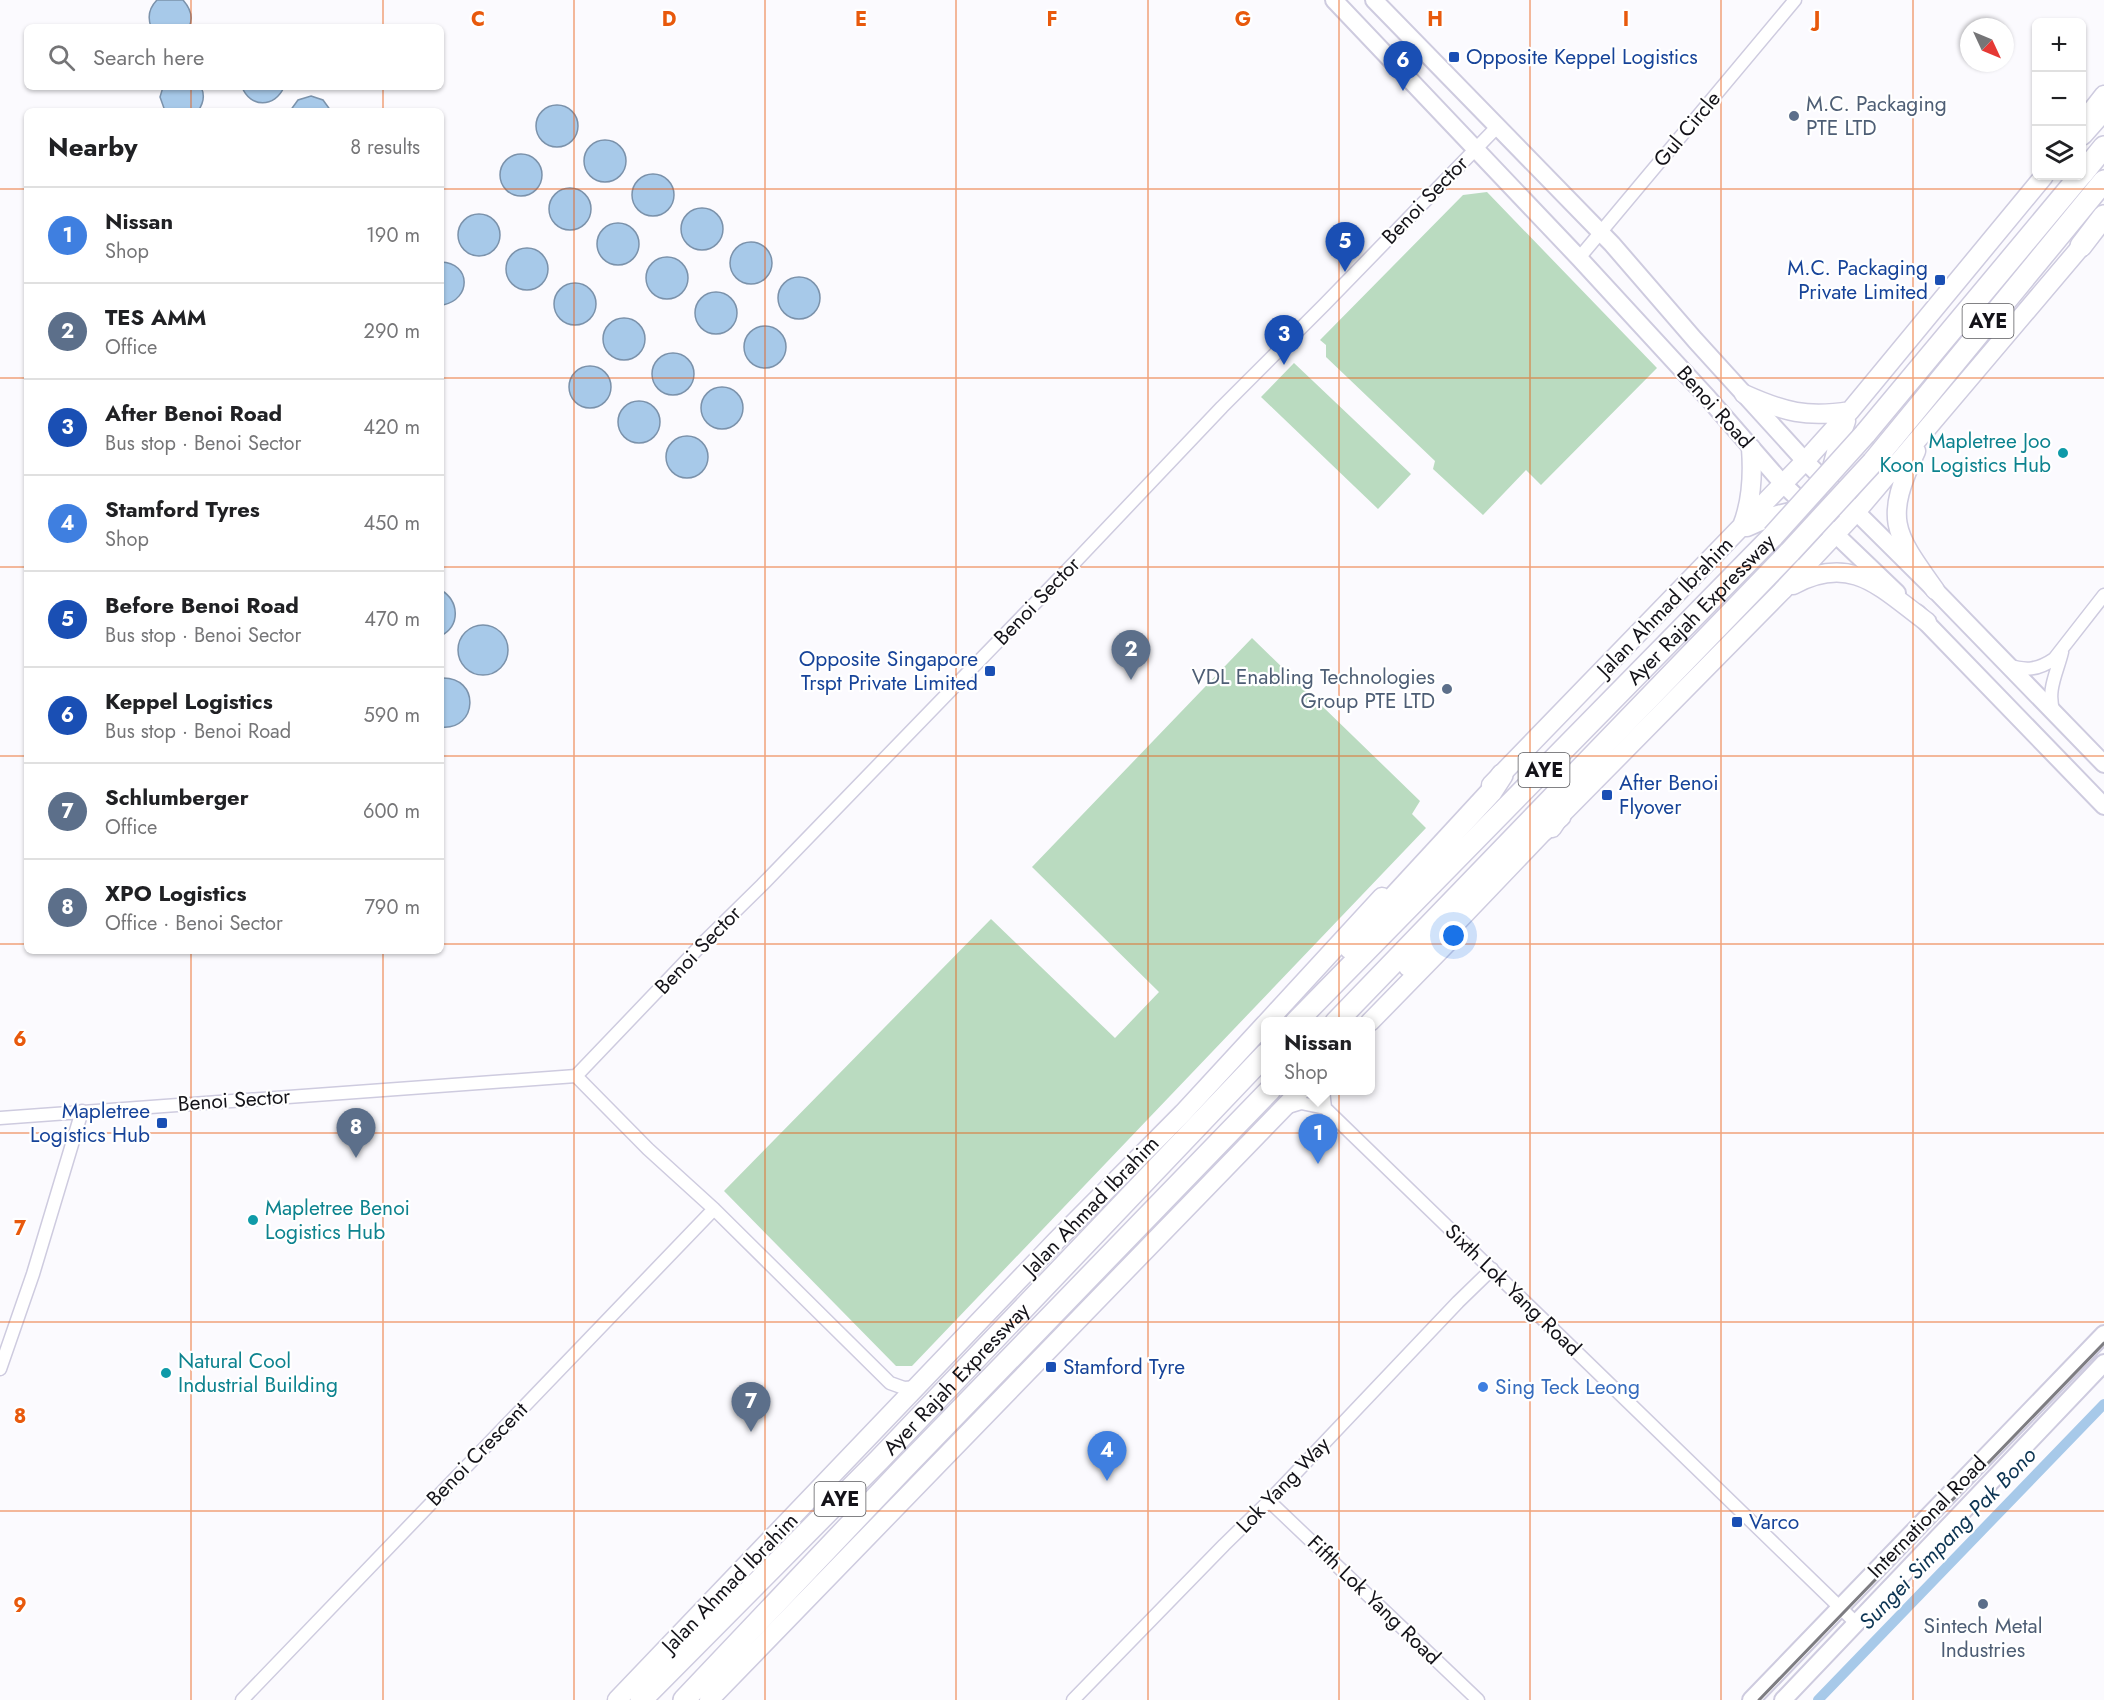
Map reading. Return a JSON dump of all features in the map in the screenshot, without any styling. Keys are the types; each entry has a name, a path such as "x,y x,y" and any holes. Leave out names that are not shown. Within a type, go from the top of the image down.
{"highway":[{"path":"2086,130 2104,109"},
{"name":"Ayer Rajah Expressway","path":"2086,169 2104,147"},
{"name":"Ayer Rajah Expressway","path":"1301,1017 1773,536 1865,434 2077,180"},
{"name":"Ayer Rajah Expressway","path":"1341,1017 1790,552 1872,462 2104,181"},
{"path":"2081,246 2104,216"},
{"path":"1314,1003 1319,988 1357,940 1471,815 1502,776"},
{"path":"1357,1017 1456,921 1541,832 1560,816"},
{"name":"Ayer Rajah Expressway","path":"641,1700 887,1451 1261,1059"},
{"name":"Ayer Rajah Expressway","path":"684,1700 903,1469 1266,1095"}],"main road":[{"name":"Benoi Road","path":"1334,0 1579,258 1708,398 1783,484 1826,505 1935,590 2104,764"},
{"name":"Benoi Road","path":"1374,0 1600,232 1805,460 1826,505 1927,622 2104,806"},
{"path":"2086,119 2104,95"},
{"name":"Jalan Ahmad Ibrahim","path":"1271,1017 1451,824 1502,776 1783,484 1850,411 2041,180"},
{"path":"1740,530 1773,516 1826,505 1885,479 2081,246 2104,222"},
{"path":"1375,1017 1432,960 1537,846 1560,816 1800,572 1826,505 1839,441 1850,411 1825,415 1807,414 1776,408 1744,394"},
{"path":"1925,434 1903,481 1898,497 1896,517 1904,544 1935,590"},
{"path":"1740,530 1750,495 1751,448"},
{"path":"1800,572 1826,505"},
{"path":"1782,591 1811,575 1844,572 1858,575 1875,583 1927,622"},
{"name":"Jalan Ahmad Ibrahim","path":"617,1700 1056,1241 1184,1113 1261,1028"},
{"path":"709,1700 1296,1095"},
{"name":"International Road","path":"1751,1700 2104,1334"},
{"name":"International Road","path":"1783,1700 2104,1363"}],"street":[{"name":"Gul Circle","path":"1579,258 1795,0"},
{"name":"Benoi Sector","path":"0,1118 576,1076 1075,562 1222,406 1498,126"},
{"path":"2007,664 2021,669 2037,668 2054,659 2104,595"},
{"path":"2054,713 2050,698 2052,683 2063,648"},
{"path":"576,1076 648,1149 714,1209 890,1383 903,1388 918,1387"},
{"path":"1280,1111 1300,1103 1325,1108 1324,1095"},
{"name":"Sixth Lok Yang Road","path":"1325,1108 1856,1623"},
{"path":"0,1369 33,1274 82,1111"},
{"name":"Benoi Crescent","path":"242,1700 714,1209"},
{"name":"Lok Yang Way","path":"1073,1700 1269,1501 1492,1269"},
{"path":"890,1383 895,1398 894,1412"},
{"name":"Fifth Lok Yang Road","path":"1269,1501 1478,1700"}],"green space":[{"path":"1487,192 1657,368 1541,485 1526,470 1483,515 1433,469 1435,461 1326,357 1326,345 1320,340 1463,195"},
{"path":"1294,363 1411,474 1378,509 1261,397"},
{"path":"1252,638 1420,801 1412,814 1426,828 912,1366 896,1366 724,1191 991,919 1115,1038 1159,992 1032,867"}],"water":[{"path":"157,0 183,0 188,6 190,24 150,24 152,6"},
{"path":"162,90 202,90 203,96 200,108 164,108 160,97"},
{"path":"244,90 282,90 275,99 263,103 256,102"},
{"path":"311,96 323,100 329,108 292,108 298,100"},
{"path":"557,105 565,106 572,111 577,118 577,134 572,141 565,146 557,147 549,146 542,141 537,134 536,126 537,118 542,111 549,106"},
{"path":"605,140 613,141 620,146 625,153 625,169 620,176 613,181 605,182 597,181 590,176 585,169 584,161 585,153 590,146 597,141"},
{"path":"521,154 529,155 536,160 541,167 541,183 536,190 529,195 521,196 513,195 506,190 501,183 500,175 501,167 506,160 513,155"},
{"path":"653,174 661,175 668,180 673,187 673,203 668,210 661,215 653,216 645,215 638,210 633,203 632,195 633,187 638,180 645,175"},
{"path":"570,188 578,189 585,194 590,201 590,217 585,224 578,229 570,230 562,229 555,224 550,217 549,209 550,201 555,194 562,189"},
{"path":"702,208 710,209 717,214 722,221 722,237 717,244 710,249 702,250 694,249 687,244 682,237 681,229 682,221 687,214 694,209"},
{"path":"479,214 487,215 494,220 499,227 499,243 494,250 487,255 479,256 471,255 464,250 459,243 458,235 459,227 464,220 471,215"},
{"path":"618,223 626,224 633,229 638,236 638,252 633,259 626,264 618,265 610,264 603,259 598,252 597,244 598,236 603,229 610,224"},
{"path":"751,242 759,243 766,248 771,255 771,271 766,278 759,283 751,284 743,283 736,278 731,271 730,263 731,255 736,248 743,243"},
{"path":"527,248 535,249 542,254 547,261 547,277 542,284 535,289 527,290 519,289 512,284 507,277 506,269 507,261 512,254 519,249"},
{"path":"667,257 675,258 682,263 687,270 687,286 682,293 675,298 667,299 659,298 652,293 647,286 646,278 647,270 652,263 659,258"},
{"path":"444,263 458,268 464,282 459,296 444,305"},
{"path":"799,277 807,278 814,283 819,290 819,306 814,313 807,318 799,319 791,318 784,313 779,306 778,298 779,290 784,283 791,278"},
{"path":"575,283 583,284 590,289 595,296 595,312 590,319 583,324 575,325 567,324 560,319 555,312 554,304 555,296 560,289 567,284"},
{"path":"716,292 724,293 731,298 736,305 736,321 731,328 724,333 716,334 708,333 701,328 696,321 695,313 696,305 701,298 708,293"},
{"path":"624,318 632,319 639,324 644,331 644,347 639,354 632,359 624,360 616,359 609,354 604,347 603,339 604,331 609,324 616,319"},
{"path":"765,326 773,327 780,332 785,339 785,355 780,362 773,367 765,368 757,367 750,362 745,355 744,347 745,339 750,332 757,327"},
{"path":"673,353 681,354 688,359 693,366 693,382 688,389 681,394 673,395 665,394 658,389 653,382 652,374 653,366 658,359 665,354"},
{"path":"590,366 598,367 605,372 610,379 610,395 605,402 598,407 590,408 582,407 575,402 570,395 569,387 570,379 575,372 582,367"},
{"path":"722,387 730,388 737,393 742,400 742,416 737,423 730,428 722,429 714,428 707,423 702,416 701,408 702,400 707,393 714,388"},
{"path":"639,401 647,402 654,407 659,414 659,430 654,437 647,442 639,443 631,442 624,437 619,430 618,422 619,414 624,407 631,402"},
{"path":"687,436 695,437 702,442 707,449 707,465 702,472 695,477 687,478 679,477 672,472 667,465 666,457 667,449 672,442 679,437"},
{"path":"444,592 451,600 455,613 455,620 444,634"},
{"path":"483,625 501,632 508,650 501,668 483,675 465,668 458,650 465,632"},
{"path":"444,678 463,685 470,703 468,713 462,721 453,726 444,727"}],"waterway":[{"name":"Sungei Simpang Pak Bono","path":"1818,1700 2104,1404"}],"railway":[{"path":"1759,1700 2104,1343"}],"place":[{"name":"Opposite Keppel Logistics","path":"1454,57"},
{"name":"Keppel Logistics","path":"1403,91"},
{"name":"M.C. Packaging PTE LTD","path":"1794,116"},
{"name":"Before Benoi Road","path":"1345,272"},
{"name":"M.C. Packaging Private Limited","path":"1940,280"},
{"name":"After Benoi Road","path":"1284,365"},
{"name":"Mapletree Joo Koon Logistics Hub","path":"2063,453"},
{"name":"Opposite Singapore Trspt Private Limited","path":"990,671"},
{"name":"TES AMM","path":"1131,680"},
{"name":"VDL Enabling Technologies Group PTE LTD","path":"1447,689"},
{"name":"After Benoi Flyover","path":"1607,795"},
{"name":"Mapletree Logistics Hub","path":"162,1123"},
{"name":"XPO Logistics","path":"356,1158"},
{"name":"Nissan","path":"1318,1164"},
{"name":"Mapletree Benoi Logistics Hub","path":"253,1220"},
{"name":"Stamford Tyre","path":"1051,1367"},
{"name":"Natural Cool Industrial Building","path":"166,1373"},
{"name":"Sing Teck Leong","path":"1483,1387"},
{"name":"Schlumberger","path":"751,1432"},
{"name":"Stamford Tyres","path":"1107,1481"},
{"name":"Varco","path":"1737,1522"},
{"name":"Sintech Metal Industries","path":"1983,1604"}]}
